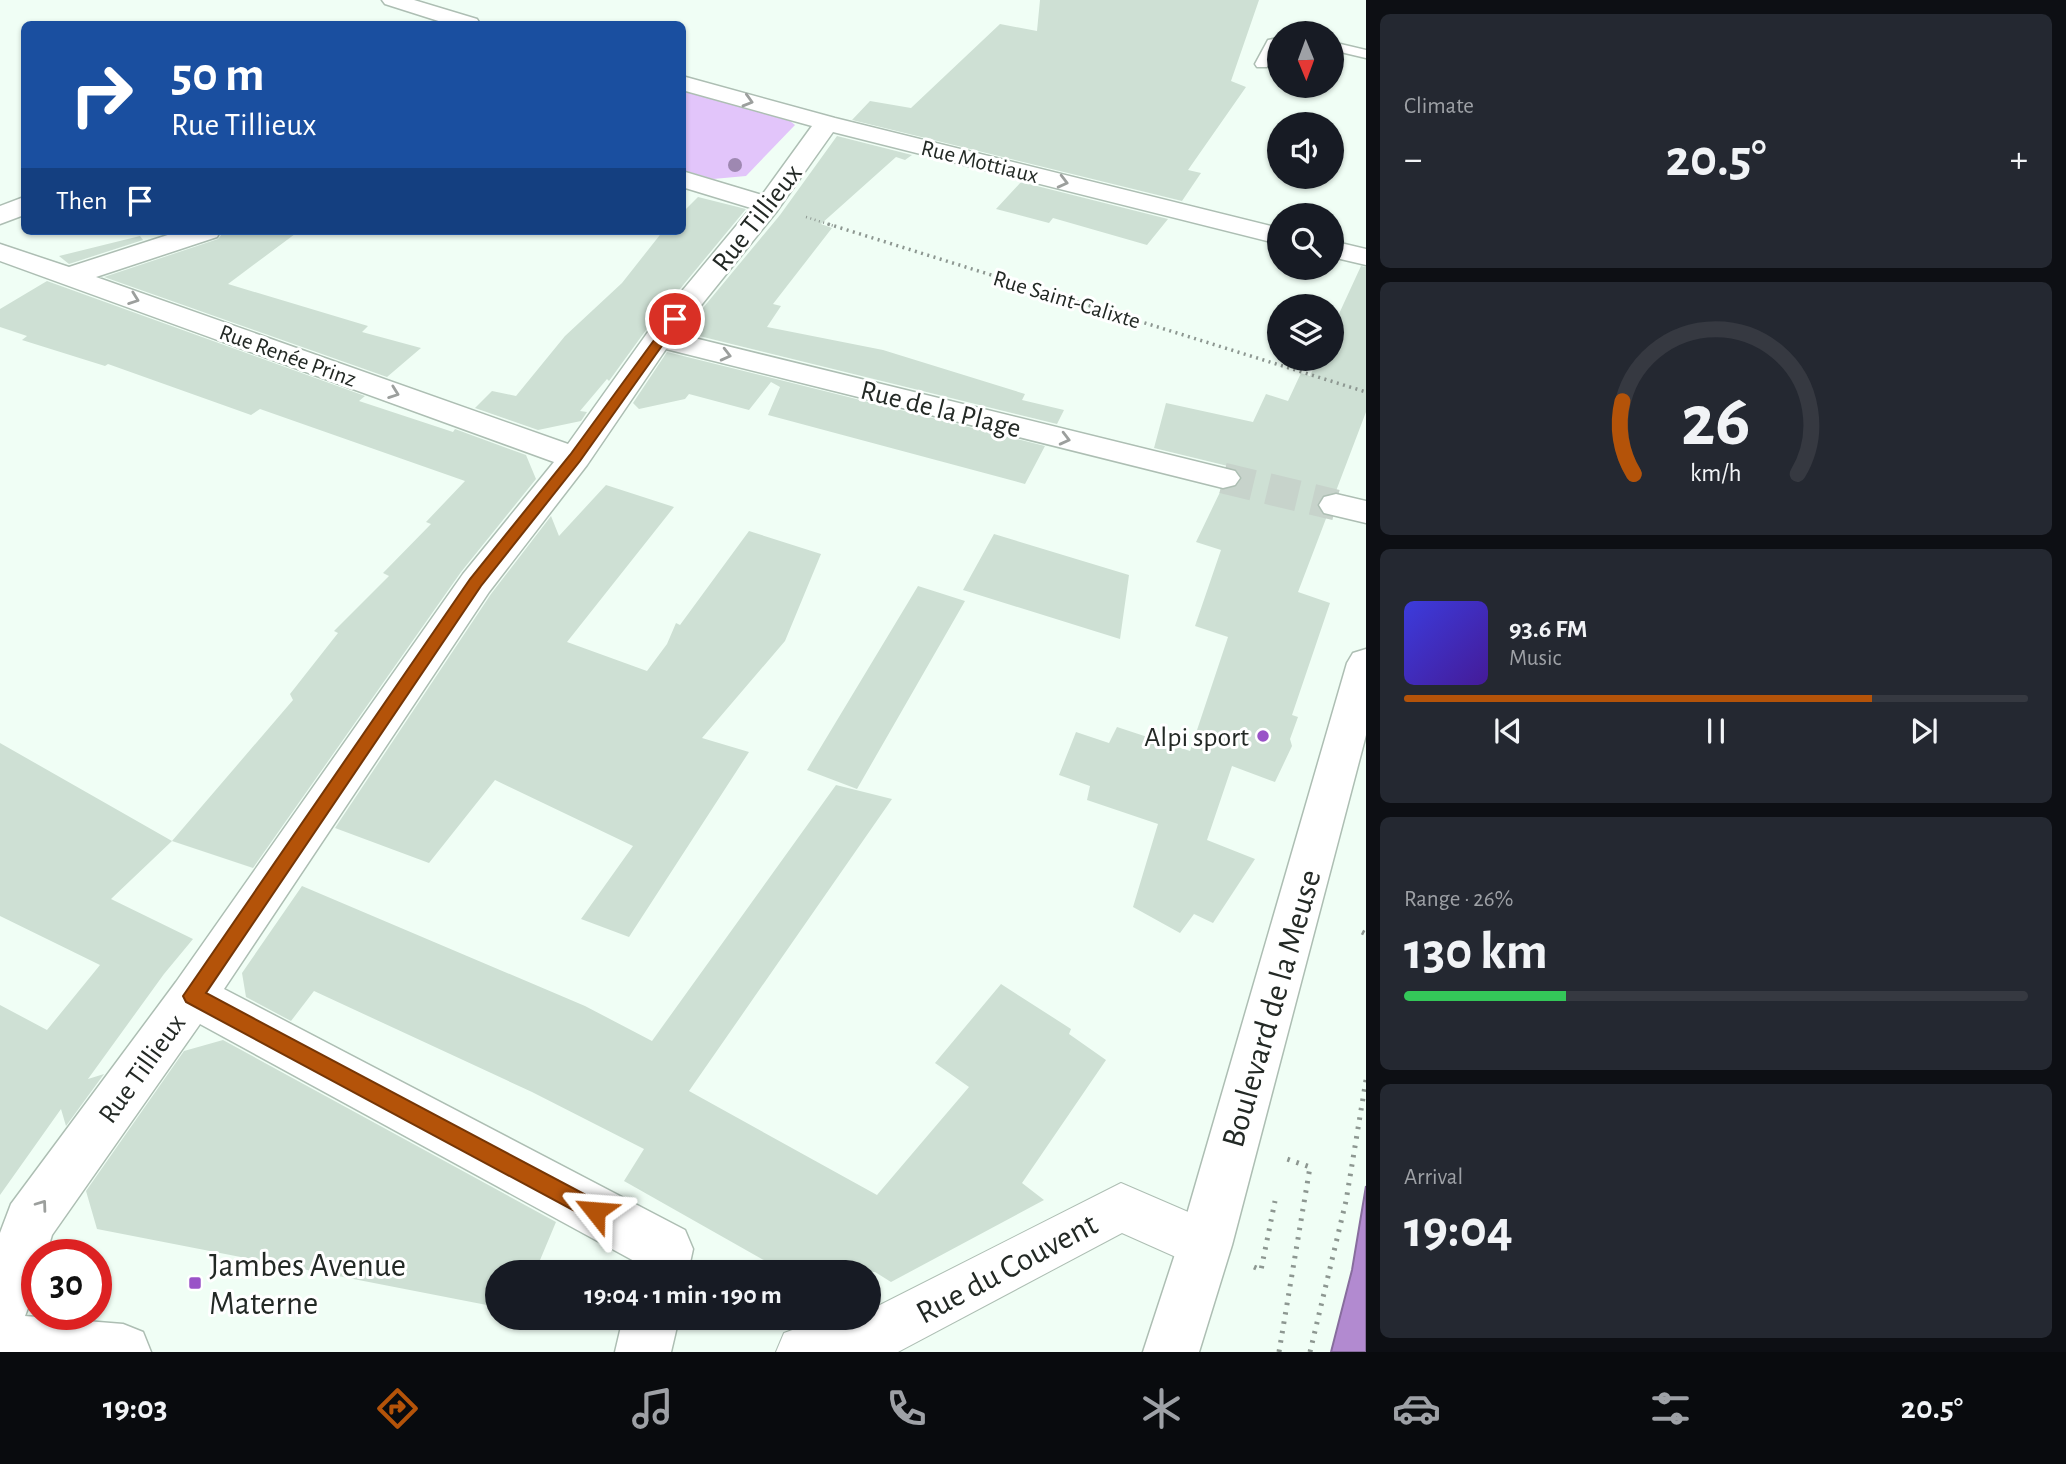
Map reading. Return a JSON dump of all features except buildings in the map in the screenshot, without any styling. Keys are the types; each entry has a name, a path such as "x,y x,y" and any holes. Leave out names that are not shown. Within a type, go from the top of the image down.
{"street":[{"path":"392,0 460,21"},
{"path":"419,21 470,0"},
{"name":"Rue Mottiaux","path":"686,84 827,123 1267,233"},
{"name":"Rue Tillieux","path":"0,1313 30,1222 193,996 476,583 575,458 660,338 768,205 827,123"},
{"path":"686,180 768,205"},
{"path":"0,216 21,206"},
{"path":"70,276 195,235"},
{"path":"1344,252 1366,257"},
{"name":"Rue Renée Prinz","path":"0,253 575,458"},
{"name":"Rue de la Plage","path":"660,338 1223,478"},
{"name":"Boulevard de la Meuse","path":"1171,1352 1205,1245 1366,663"},
{"path":"193,996 666,1250 664,1260"},
{"name":"Rue du Couvent","path":"803,1352 868,1339 1121,1207 1205,1245"},
{"path":"643,1352 648,1330"},
{"path":"0,1342 124,1352"}],"lane":[{"path":"1344,49 1366,54"},
{"path":"1262,64 1267,54"}],"path":[{"name":"Rue Saint-Calixte","path":"768,205 1366,392"},
{"path":"1310,1352 1346,1200 1366,1080"},
{"path":"1279,1352 1310,1167"}],"shaded area":[{"path":"686,92 790,121 795,125 746,176 713,179 686,171"},
{"path":"1366,1186 1366,1352 1331,1352 1352,1270"}],"tunnel":[{"path":"1223,478 1336,505"}],"place":[{"name":"Alpi sport","path":"1263,736"},
{"name":"Jambes Avenue Materne","path":"195,1283"}],"route":[{"path":"595,1211 193,996 476,583 575,458 675,319"}]}
